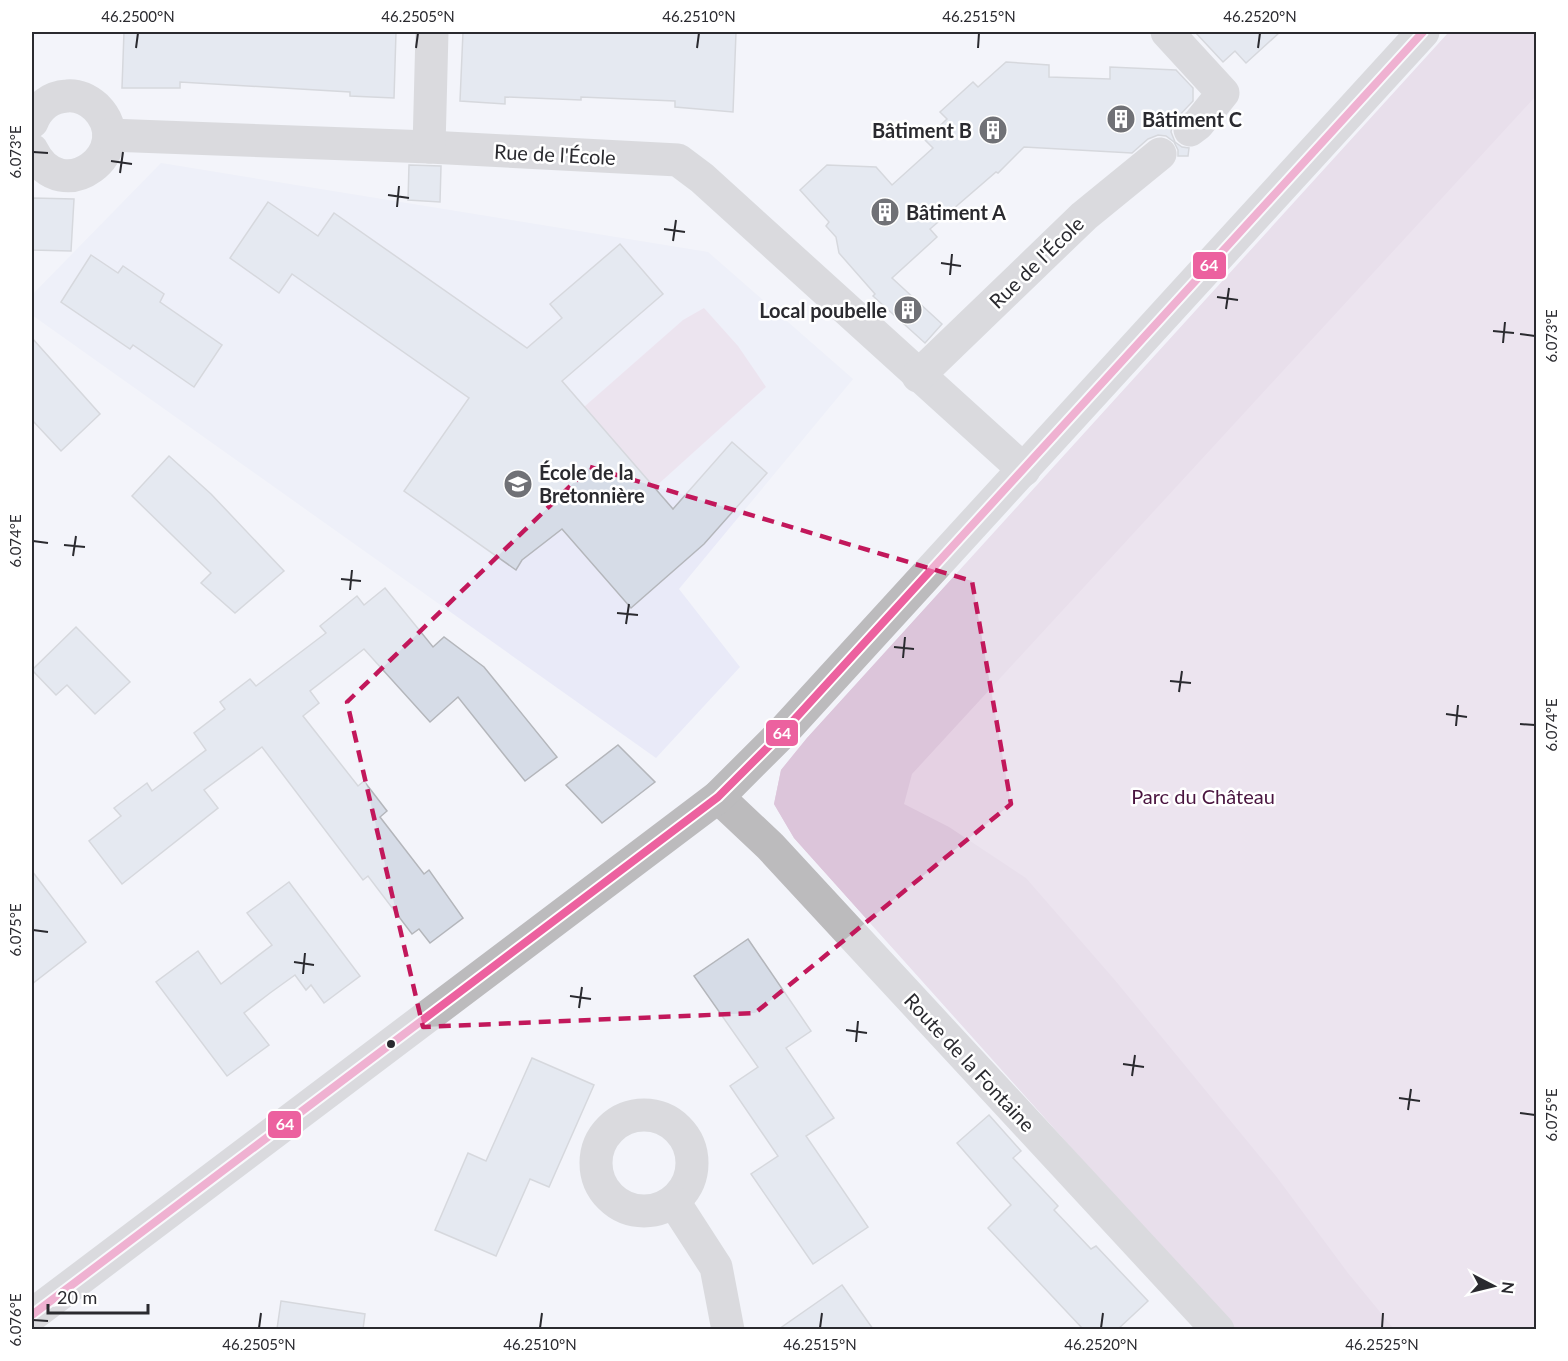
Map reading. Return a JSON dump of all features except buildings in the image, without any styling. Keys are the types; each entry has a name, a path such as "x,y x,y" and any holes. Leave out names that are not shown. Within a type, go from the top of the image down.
{"street":[{"path":"429,147 432,32"},
{"path":"1167,32 1223,93 1198,124 1190,130"},
{"path":"32,1315 718,797 782,733 1423,32"},
{"path":"32,122 36,112 48,101 54,98 76,96 89,101 103,115 109,135 105,154 93,168 76,176 56,175 48,171 38,162 32,150"},
{"name":"Rue de l'École","path":"109,135 429,147 678,160 702,178 1024,470"},
{"name":"Rue de l'École","path":"918,376 1084,216 1160,154"},
{"name":"Route de la Fontaine","path":"718,797 770,846 1218,1329"},
{"path":"674,1202 716,1268 728,1329"}],"highlighted area":[{"path":"590,467 972,581 1011,804 755,1013 423,1027 347,702"}],"shaded area":[{"path":"1449,32 1536,32 1536,96 912,774 904,804 949,827 1026,878 1114,979 1276,1176 1348,1273 1394,1329 1234,1329 794,838 774,804 781,770 807,738"},
{"name":"École de la Bretonnière","path":"161,163 708,252 853,379 679,589 740,667 656,758 32,315 32,295"}],"green space":[{"name":"Parc du Château","path":"1449,32 1536,32 1536,1329 1234,1329 794,838 774,804 781,770 807,738"},
{"path":"704,308 738,346 766,387 654,488 584,407 683,320"}],"transit line":[{"name":"64","path":"32,1315 718,797 782,733 1423,32"}],"place":[{"name":"Bâtiment C","path":"1121,119"},
{"name":"Bâtiment B","path":"993,130"},
{"name":"Bâtiment A","path":"885,212"},
{"name":"Local poubelle","path":"908,310"},
{"name":"École de la Bretonnière","path":"518,484"}]}
